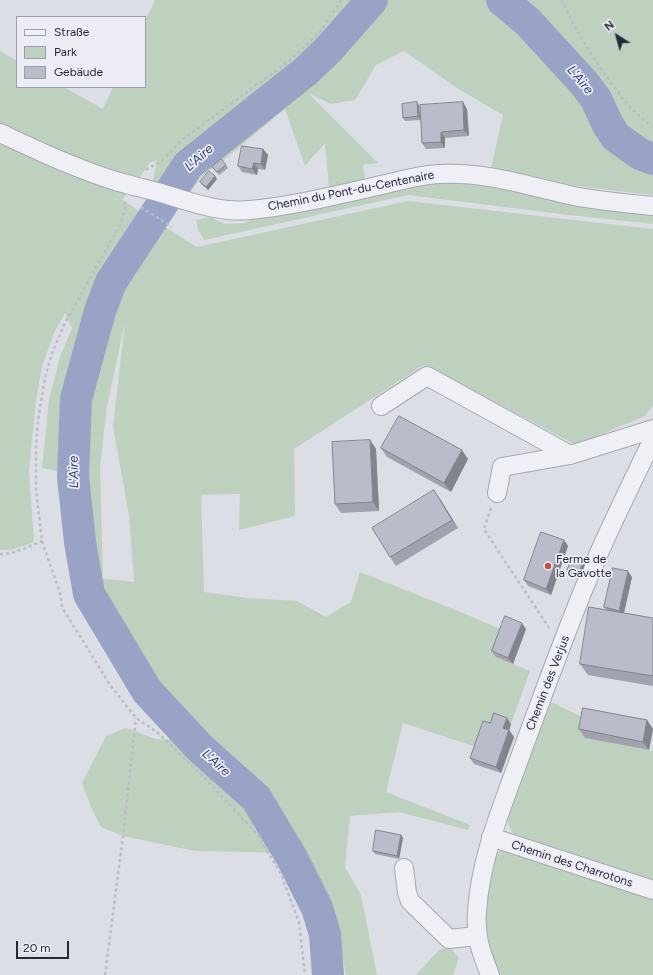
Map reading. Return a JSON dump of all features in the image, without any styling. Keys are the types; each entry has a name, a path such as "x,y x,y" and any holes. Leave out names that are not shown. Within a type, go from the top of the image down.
{"street":[{"path":"0,133 74,166 118,182 133,190"},
{"name":"Chemin du Pont-du-Centenaire","path":"133,190 191,202 216,209 249,210 310,201 407,178 438,174 474,174 505,179 571,196 653,206"},
{"path":"381,406 428,376 570,455"},
{"path":"497,493 502,467 570,455 653,429"},
{"name":"Chemin des Verjus","path":"490,975 480,950 477,936 477,911 482,875 491,837 595,562 653,439"},
{"name":"Chemin des Charrotons","path":"491,837 653,890"},
{"path":"404,868 407,893 410,901 449,939 477,936"}],"path":[{"path":"305,975 299,922 281,874 257,834 201,774 157,732 136,718 110,685 62,607 61,596 42,541 36,490 36,452 38,420 52,353 66,323 120,225 133,190 136,176 164,159 182,140 302,50 321,31 341,0"},
{"path":"561,0 576,29 629,108 641,118 653,125"},
{"path":"140,206 172,227"},
{"path":"497,493 484,529 562,647"},
{"path":"0,554 24,549 42,541"},
{"path":"105,975 124,831 136,718"}],"green space":[{"path":"155,0 653,0 653,195 568,185 491,168 503,115 457,88 404,51 376,65 355,100 331,104 308,93 378,163 363,165 365,180 329,189 325,143 305,166 285,109 225,159 203,175 189,194 153,181 157,161 151,162 122,200 197,247 408,201 653,229 653,405 645,416 576,445 424,365 294,449 295,516 239,530 240,494 201,495 204,592 248,598 297,601 326,617 351,602 360,572 503,630 496,657 530,671 511,724 480,748 403,723 386,792 470,825 468,830 399,812 350,816 345,867 361,895 377,975 346,975 333,906 298,853 195,851 123,836 101,827 91,807 82,783 106,736 126,728 156,739 212,740 130,660 89,577 134,582 129,515 113,427 125,322 107,406 100,468 103,576 92,574 81,476 42,468 49,400 60,357 72,328 65,313 54,333 42,366 35,409 29,472 34,542 11,550 0,550 0,51 16,60 16,88 66,88 103,109 113,88 146,88 146,19"},
{"path":"451,181 653,214 653,224 408,195 204,240 198,230 196,220 210,217 225,224 244,223 262,215 410,185"},
{"path":"551,702 588,720 585,738 653,751 653,887 514,835 510,829 508,823 508,810"},
{"path":"507,847 653,896 653,975 500,975 491,955 482,927 495,854"},
{"path":"450,947 459,958 453,975 416,975 439,950"}],"building":[{"path":"417,102 418,116 403,118 402,104"},
{"path":"463,102 464,130 441,132 441,142 422,143 420,105"},
{"path":"242,146 263,149 261,164 254,163 252,169 238,166"},
{"path":"221,159 226,165 217,172 212,167"},
{"path":"209,171 215,176 206,187 200,182"},
{"path":"399,416 462,450 444,483 381,448"},
{"path":"370,440 373,502 335,504 332,442"},
{"path":"434,490 452,520 390,557 372,528"},
{"name":"Ferme de la Gavotte","path":"541,532 564,540 546,589 524,580"},
{"path":"572,558 583,562 578,575 567,571"},
{"path":"613,568 628,571 619,611 604,607"},
{"path":"589,607 653,618 653,676 580,664"},
{"path":"505,616 522,623 508,658 492,651"},
{"path":"583,708 647,720 643,742 579,729"},
{"path":"494,713 507,718 503,728 509,730 496,767 470,758 483,721 490,723"},
{"path":"376,830 401,835 397,856 373,851"}],"waterway":[{"name":"L'Aire","path":"328,975 325,934 317,908 292,858 256,798 200,748 147,691 89,594 80,542 73,477 76,399 100,311 111,282 188,165 306,71 328,50 372,0"},
{"name":"L'Aire","path":"502,0 528,22 584,83 596,99 608,125 616,137 640,154 653,159"}],"place":[{"name":"Ferme de la Gavotte","path":"548,566"}]}
